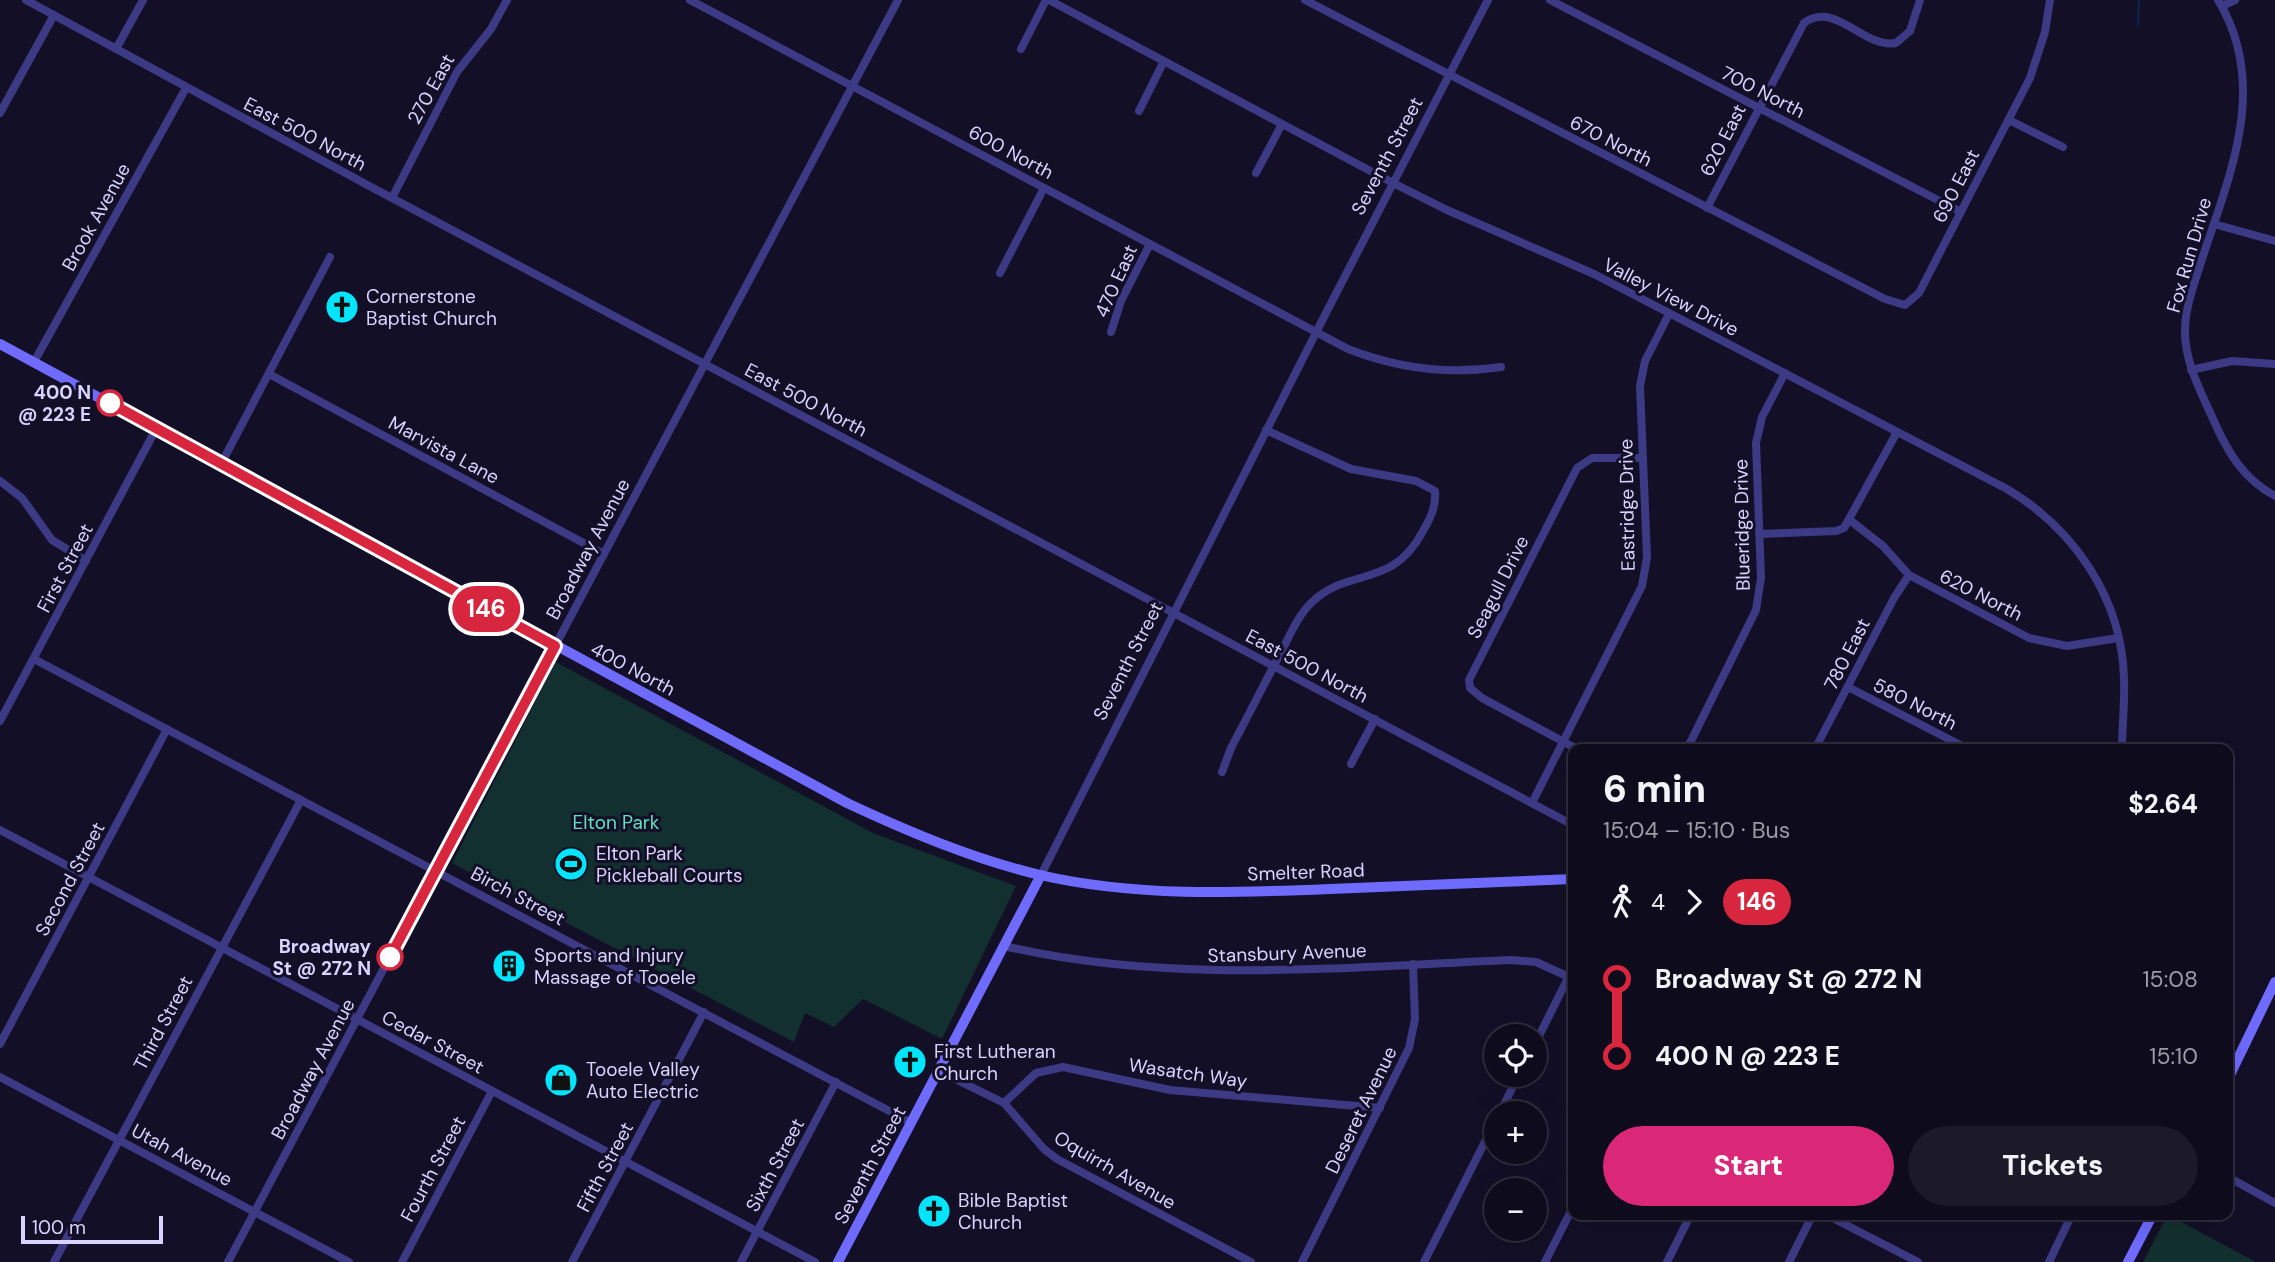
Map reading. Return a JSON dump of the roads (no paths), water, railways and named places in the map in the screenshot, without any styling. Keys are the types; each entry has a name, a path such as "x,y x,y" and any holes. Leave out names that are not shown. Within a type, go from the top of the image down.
{"street":[{"name":"East 500 North","path":"26,0 392,198 1568,822"},
{"path":"116,49 143,0"},
{"name":"270 East","path":"392,198 457,72 491,29 508,0"},
{"name":"600 North","path":"691,0 1316,332 1365,355 1415,368 1448,372 1501,367"},
{"name":"Broadway Avenue","path":"228,1262 898,0"},
{"path":"1021,49 1048,0"},
{"name":"Valley View Drive","path":"1048,0 1392,183 1594,274 2007,489 2048,517 2071,541 2091,570 2107,602 2118,638 2124,678 2122,744"},
{"name":"670 North","path":"1305,0 1885,299 1905,304"},
{"name":"Seventh Street","path":"838,1262 1041,875 1392,183 1488,0"},
{"name":"700 North","path":"1550,0 1961,212"},
{"name":"620 East","path":"1707,208 1797,31 1812,18 1832,18 1884,44 1901,41 1910,30 1920,0"},
{"name":"690 East","path":"1905,304 1919,293 2030,78 2045,32 2050,0"},
{"path":"2220,3 2235,0"},
{"name":"Fox Run Drive","path":"2220,3 2240,54 2244,106 2238,149 2188,304 2185,329 2191,370 2232,457 2254,482 2275,496"},
{"path":"0,113 54,15"},
{"path":"1139,111 1164,61"},
{"name":"Brook Avenue","path":"34,362 186,88"},
{"path":"2008,120 2063,147"},
{"path":"1256,173 1282,124"},
{"path":"1000,273 1044,188"},
{"path":"2214,224 2275,241"},
{"name":"470 East","path":"1111,332 1121,301 1150,244"},
{"path":"220,466 330,257"},
{"name":"Eastridge Drive","path":"1532,803 1639,596 1645,576 1641,377 1645,360 1670,314"},
{"name":"400 North","path":"0,344 220,466 869,814 949,847 1041,875"},
{"path":"2191,370 2232,361 2275,364"},
{"name":"Blueridge Drive","path":"1689,744 1756,610 1760,586 1757,435 1762,417 1785,373"},
{"name":"Marvista Lane","path":"269,374 604,554"},
{"name":"First Street","path":"0,721 156,429"},
{"path":"1222,772 1231,748 1300,616 1313,601 1338,586 1381,574 1406,557 1433,512 1435,491 1416,481 1350,469 1266,430"},
{"path":"1759,534 1836,531 1851,521 1897,432"},
{"name":"Seagull Drive","path":"1563,742 1482,698 1470,688 1469,680 1577,468 1592,458 1643,458"},
{"path":"0,481 22,498 52,540 86,561"},
{"name":"620 North","path":"1851,521 1883,546 1909,575 2044,643 2067,646 2118,638"},
{"name":"780 East","path":"1818,744 1894,598 1909,575"},
{"name":"Birch Street","path":"34,659 912,1123"},
{"name":"580 North","path":"1847,687 1958,744"},
{"path":"1351,764 1375,719"},
{"name":"Second Street","path":"0,1044 167,729"},
{"path":"1563,742 1568,744"},
{"name":"Third Street","path":"54,1262 301,800"},
{"name":"Cedar Street","path":"0,830 815,1262"},
{"name":"Smelter Road","path":"1041,875 1119,888 1231,892 1568,879"},
{"name":"Stansbury Avenue","path":"1004,946 1077,961 1183,971 1520,960 1568,972"},
{"name":"Deseret Avenue","path":"1302,1262 1412,1040 1415,1009 1413,964"},
{"path":"1545,1024 1568,979"},
{"path":"2233,1069 2275,982"},
{"name":"Fifth Street","path":"572,1262 704,1013"},
{"name":"Wasatch Way","path":"1004,1103 1030,1078 1053,1067 1074,1068 1170,1090 1380,1108"},
{"name":"Oquirrh Avenue","path":"939,1071 1004,1103 1044,1149 1058,1159 1251,1262"},
{"name":"Utah Avenue","path":"0,1077 349,1262"},
{"name":"Sixth Street","path":"741,1262 836,1082"},
{"name":"Fourth Street","path":"402,1262 492,1091"},
{"path":"1424,1262 1484,1144"},
{"path":"2233,1180 2275,1203"},
{"path":"1545,1262 1568,1217"},
{"path":"1667,1262 1689,1220"},
{"path":"1789,1262 1810,1220"},
{"path":"1837,1220 1918,1262"},
{"path":"2049,1262 2069,1220"},
{"path":"2128,1262 2150,1220"}],"waterway":[{"path":"2138,26 2139,0"}],"place":[{"name":"Cornerstone Baptist Church","path":"342,307"},
{"name":"400 N @ 223 E","path":"110,403"},
{"name":"Elton Park Pickleball Courts","path":"571,864"},
{"name":"Broadway St @ 272 N","path":"390,957"},
{"name":"Sports and Injury Massage of Tooele","path":"509,966"},
{"name":"First Lutheran Church","path":"910,1062"},
{"name":"Tooele Valley Auto Electric","path":"561,1080"},
{"name":"Bible Baptist Church","path":"934,1211"}],"park label":[{"name":"Elton Park","path":"616,822"}]}
